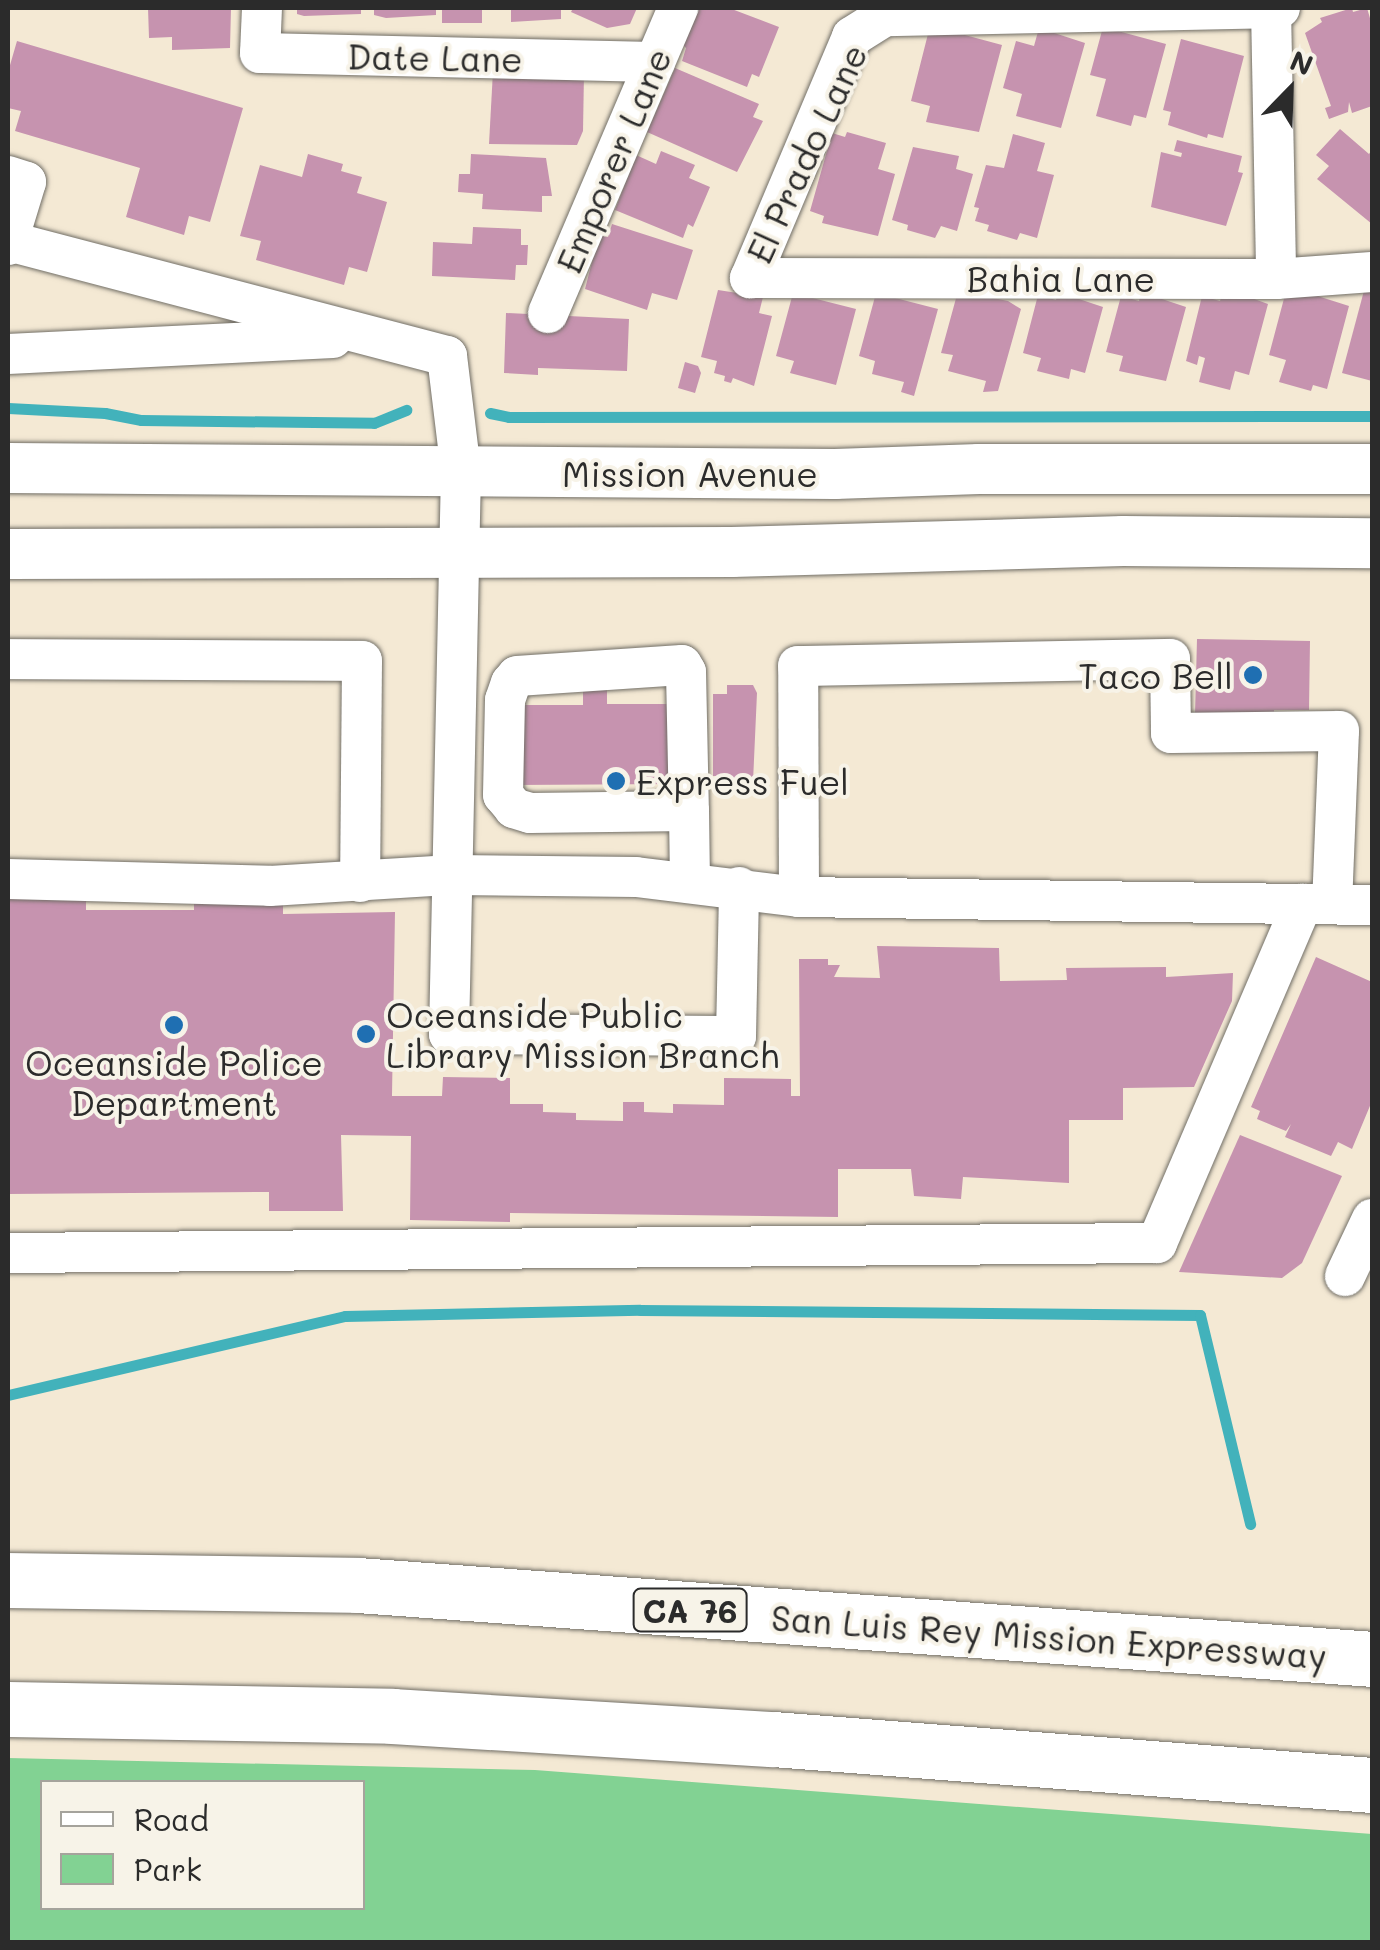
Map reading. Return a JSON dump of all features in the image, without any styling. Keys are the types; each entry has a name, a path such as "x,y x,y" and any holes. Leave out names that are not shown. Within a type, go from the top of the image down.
{"highway":[{"name":"San Luis Rey Mission Expressway","path":"8,1580 358,1585 1372,1660"},
{"path":"8,1709 392,1716 773,1739 1372,1785"}],"main road":[{"name":"Mission Avenue","path":"8,468 96,472 1372,469"},
{"path":"8,554 732,552 1123,541 1372,543"}],"lane":[{"name":"Date Lane","path":"262,8 260,52 654,62"},
{"name":"Emporer Lane","path":"548,312 678,8"},
{"name":"El Prado Lane","path":"750,278 852,37 886,16 975,11 1274,8"},
{"path":"1274,8 1276,278"},
{"path":"8,176 26,182 8,243 448,356 461,471 449,1034 736,1036 739,887"},
{"name":"Bahia Lane","path":"750,278 1276,278 1372,272"},
{"path":"8,354 370,336"},
{"path":"8,1252 1157,1243 1317,904 1339,731 1171,733 1170,659 798,666 799,897"},
{"path":"8,660 362,661 360,882"},
{"path":"688,811 549,812 514,808 503,796 505,700 517,676 682,665 688,811 690,882"},
{"path":"546,877 549,812"},
{"path":"8,879 270,886 452,875 636,877 799,897 1372,905"},
{"path":"1345,1276 1372,1219"}],"green space":[{"path":"8,1758 535,1770 1372,1834 1372,1942 8,1942"}],"building":[{"path":"148,8 231,8 230,48 172,50 172,37 149,38"},
{"path":"297,8 361,8 361,14 304,16 297,14"},
{"path":"374,8 436,8 436,15 386,18 374,15"},
{"path":"442,8 482,8 482,23 442,23"},
{"path":"511,8 561,8 561,19 511,22"},
{"path":"573,8 637,8 630,24 607,28 571,12"},
{"path":"703,8 729,8 779,27 759,77 752,74 747,87 682,61 686,48 682,44 694,13"},
{"path":"1352,8 1353,12 1367,8 1372,25 1372,106 1352,113 1349,102 1348,112 1329,119 1325,108 1331,106 1305,33 1322,22 1320,18"},
{"path":"1103,27 1166,44 1146,118 1134,115 1131,126 1096,116 1106,79 1090,75"},
{"path":"1039,28 1085,43 1061,128 1016,116 1022,94 1003,88 1016,41 1034,46"},
{"path":"929,30 949,35 950,31 1002,45 979,132 926,122 930,106 911,101"},
{"path":"1181,39 1244,56 1223,138 1208,134 1207,138 1168,125 1171,112 1163,110"},
{"path":"17,41 243,108 210,222 189,216 184,235 126,217 140,168 15,131 21,111 8,108 8,72"},
{"path":"675,68 759,104 753,117 763,121 737,172 647,132"},
{"path":"493,71 584,73 583,131 577,145 489,144"},
{"path":"1340,129 1369,154 1372,150 1372,224 1317,179 1329,166 1316,155"},
{"path":"847,132 886,143 878,169 895,174 878,236 822,223 824,216 810,211 832,133 845,137"},
{"path":"1013,134 1045,143 1037,171 1054,175 1037,238 1020,233 1017,240 987,231 989,225 975,221 979,208 974,207 986,165 1004,168"},
{"path":"1177,140 1242,156 1238,172 1243,173 1226,226 1151,207 1161,152 1181,157 1182,153 1174,151"},
{"path":"913,147 959,156 956,169 973,174 957,231 941,226 935,238 907,230 908,225 892,220"},
{"path":"661,151 695,165 689,178 710,187 693,227 688,224 683,238 615,210 636,155 656,164"},
{"path":"308,154 343,164 341,171 362,177 357,193 387,202 367,272 349,267 344,285 256,260 261,241 240,236 260,165 302,177"},
{"path":"471,154 546,158 552,196 542,196 542,212 482,209 483,194 458,192 459,174 470,174"},
{"path":"612,224 693,250 677,300 652,293 647,310 585,289 599,235 608,237"},
{"path":"473,227 521,229 521,245 528,245 527,265 516,265 515,280 432,276 433,242 472,244"},
{"path":"1365,287 1372,289 1372,381 1342,373"},
{"path":"1224,288 1268,304 1249,375 1235,371 1230,390 1199,382 1205,358 1199,356 1197,365 1186,361 1202,296 1220,301"},
{"path":"718,290 763,297 759,313 772,316 754,386 733,378 731,383 724,381 725,376 714,373 717,361 701,357"},
{"path":"958,291 1008,301 1021,309 998,391 983,392 986,381 948,371 953,355 941,353"},
{"path":"1286,291 1305,292 1349,306 1327,389 1313,385 1311,391 1279,382 1286,360 1269,355"},
{"path":"1058,292 1103,307 1085,373 1071,369 1069,379 1037,371 1041,358 1023,353 1038,295 1056,300"},
{"path":"1141,292 1186,307 1166,381 1119,371 1123,356 1106,352 1121,296 1139,301"},
{"path":"793,293 856,309 836,385 790,373 794,361 776,356"},
{"path":"876,293 938,309 914,396 901,392 904,382 872,374 875,361 859,356"},
{"path":"506,313 629,319 627,371 538,368 538,375 504,373"},
{"path":"685,362 698,366 701,373 695,393 678,388"},
{"name":"Taco Bell","path":"1197,639 1310,641 1309,710 1274,710 1274,716 1195,715"},
{"path":"727,685 753,685 757,693 753,782 727,782 727,776 713,776 713,694 727,694"},
{"path":"607,687 607,704 678,704 678,784 513,785 512,705 583,705 583,688"},
{"path":"283,896 283,914 395,912 392,1096 442,1096 443,1077 510,1078 510,1104 543,1104 543,1112 576,1113 576,1120 623,1121 623,1102 644,1102 644,1112 673,1113 673,1104 724,1105 724,1078 791,1079 791,1096 800,1096 799,959 828,959 828,965 840,965 834,977 880,978 877,946 999,948 1000,981 1067,980 1066,968 1166,967 1166,977 1233,973 1232,1001 1194,1087 1123,1088 1123,1120 1069,1120 1069,1183 963,1177 961,1199 914,1196 911,1169 838,1169 838,1217 510,1213 510,1222 410,1220 411,1136 341,1135 343,1211 269,1211 269,1192 8,1194 8,898 86,897 86,910 194,910 194,897"},
{"path":"1316,957 1372,982 1372,1101 1352,1149 1338,1142 1331,1156 1285,1137 1291,1124 1286,1131 1257,1119 1260,1111 1251,1107"},
{"path":"1240,1135 1342,1176 1302,1263 1282,1278 1179,1272"}],"waterway":[{"path":"8,408 105,413 141,420 374,423 406,410"},
{"path":"490,413 509,417 1372,416"},
{"path":"8,1395 345,1316 640,1310 1200,1315 1250,1524"}],"place":[{"name":"Taco Bell","path":"1253,675"},
{"name":"Express Fuel","path":"616,781"},
{"name":"Oceanside Police Department","path":"174,1025"},
{"name":"Oceanside Public Library Mission Branch","path":"366,1034"}]}
